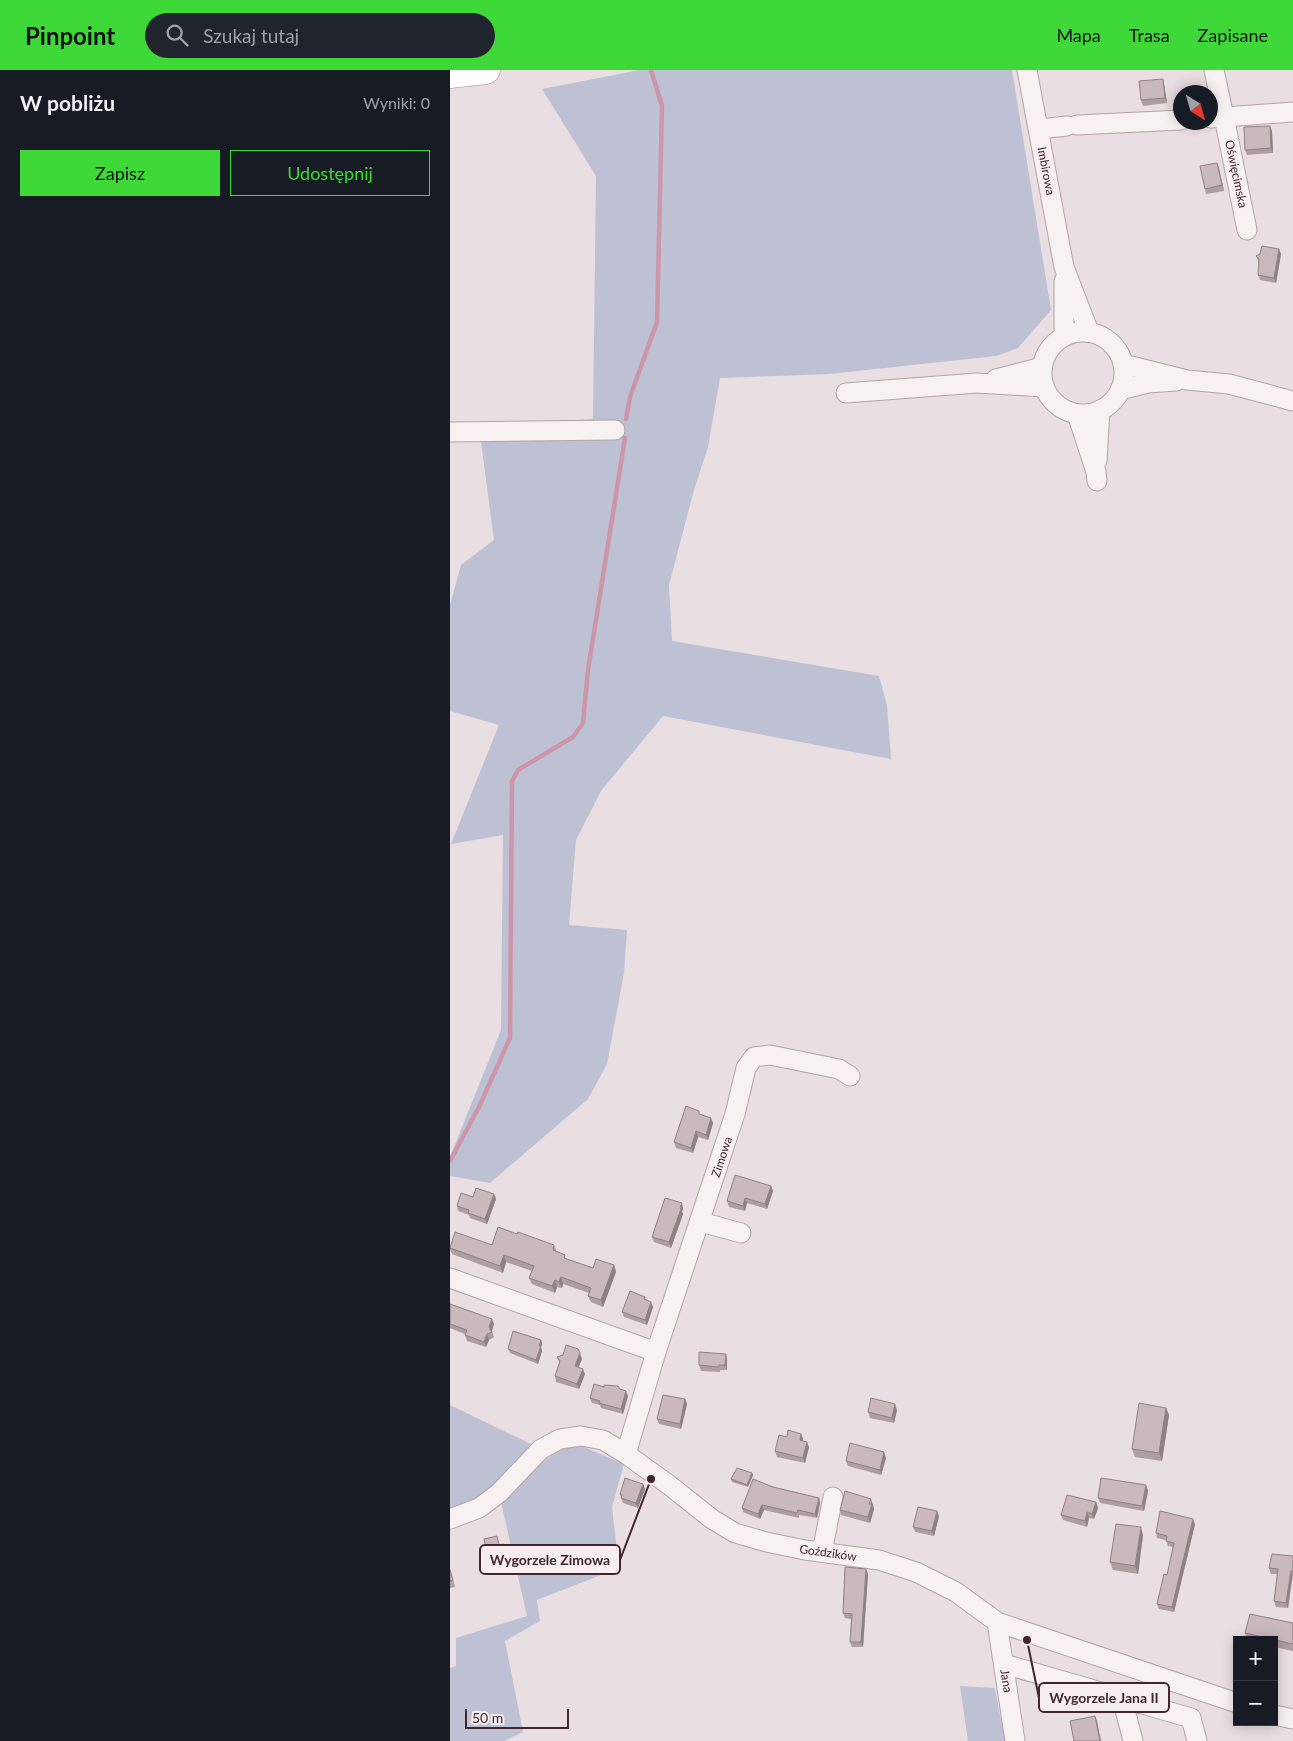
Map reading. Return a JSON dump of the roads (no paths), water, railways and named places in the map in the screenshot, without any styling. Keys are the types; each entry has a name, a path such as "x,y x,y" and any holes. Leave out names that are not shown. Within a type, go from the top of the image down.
{"highway":[{"path":"450,74 486,70"}],"street":[{"name":"Oświęcimska","path":"1214,70 1215,85"},
{"name":"Imbirowa","path":"1028,71 1064,267 1064,336"},
{"path":"1218,118 1293,112"},
{"path":"1039,129 1173,120"},
{"name":"Oświęcimska","path":"1218,122 1247,230"},
{"name":"Imbirowa","path":"1064,267 1089,332"},
{"path":"1077,332 1089,332 1110,341 1120,355 1123,364 1123,381 1120,390 1110,404 1100,410 1086,414 1077,414 1068,411 1054,402 1044,387 1042,366 1047,352 1064,336 1077,332"},
{"path":"1123,364 1187,380 1229,384 1293,400"},
{"path":"978,383 1042,366"},
{"path":"1120,390 1148,383 1187,380"},
{"path":"846,393 978,383 1044,387"},
{"path":"1077,414 1097,477 1100,410"},
{"path":"450,432 615,430"},
{"name":"Zimowa","path":"626,1454 656,1352 736,1114 746,1068 754,1058 770,1055 839,1069 850,1076"},
{"path":"700,1222 741,1233"},
{"path":"450,1278 656,1352"},
{"name":"Goździków","path":"450,1519 479,1508 498,1493 541,1449 560,1439 581,1436 603,1440 626,1454 712,1519 735,1533 766,1542 879,1560 916,1572 956,1592 997,1622 1233,1702"},
{"path":"822,1552 833,1497"},
{"name":"Jana","path":"997,1622 1015,1741"},
{"path":"1004,1664 1191,1718 1197,1741"},
{"path":"1122,1698 1133,1741"},
{"path":"1278,1716 1293,1719"}],"waterway":[{"path":"626,419 630,397 657,322 662,106 651,70"},
{"path":"450,1161 479,1107 510,1038 512,781 518,770 573,737 583,723 588,670 625,438"}],"place":[{"name":"Wygorzele Zimowa","path":"651,1479"},
{"name":"Wygorzele Jana II","path":"1027,1640"}]}
